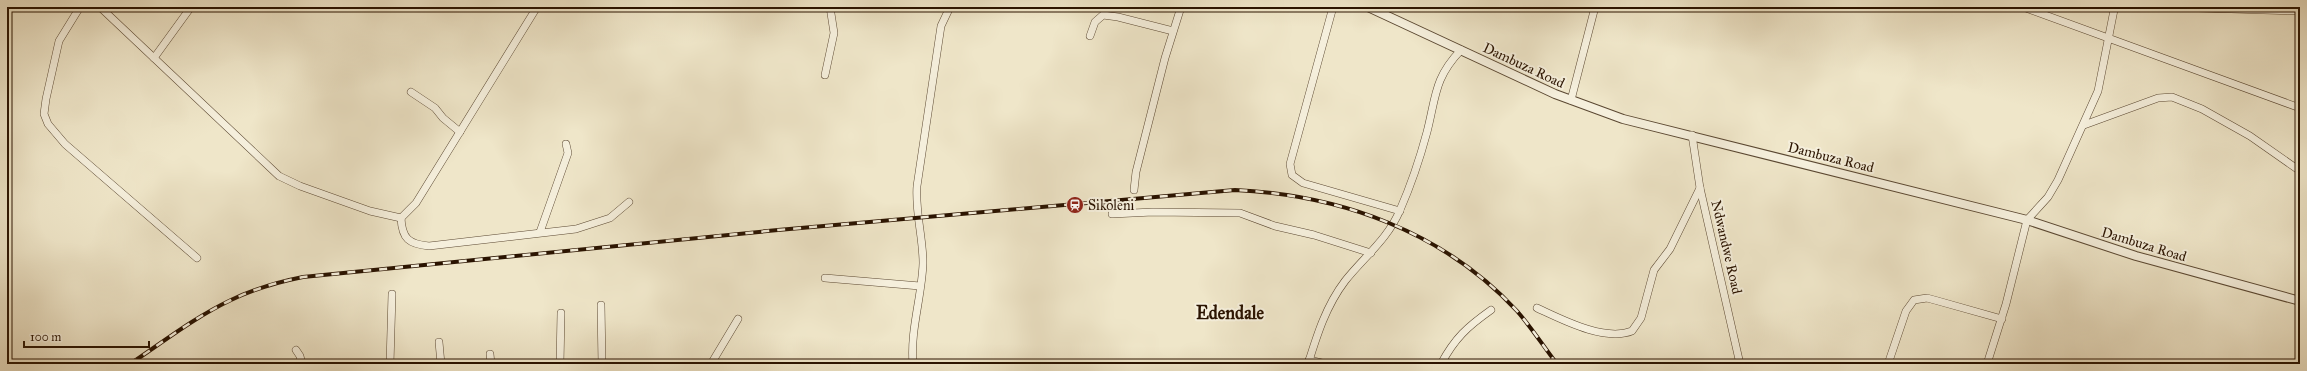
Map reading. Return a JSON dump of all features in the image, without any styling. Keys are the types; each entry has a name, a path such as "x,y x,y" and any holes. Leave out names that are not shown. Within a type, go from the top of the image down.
{"street":[{"path":"80,7 64,31 55,51 44,114 48,124 64,144 197,258"},
{"path":"100,7 279,176 300,186 370,211 401,218"},
{"path":"154,58 191,7"},
{"path":"401,218 416,202 537,7"},
{"path":"825,75 834,33 830,7"},
{"path":"913,364 923,242 918,209 917,186 941,26 950,7"},
{"path":"1134,190 1136,172 1180,7"},
{"path":"1333,7 1295,142 1290,170 1295,179 1303,183 1400,211"},
{"name":"Dambuza Road","path":"1368,7 1571,100 1623,119 1692,135 2027,220 2136,256 2300,301"},
{"path":"1571,100 1595,7"},
{"path":"2023,7 2109,37 2300,108"},
{"path":"1987,364 2002,319 2027,220 2048,197 2058,180 2098,91 2116,7"},
{"path":"2166,7 2300,11"},
{"path":"1090,36 1095,22 1103,16 1118,17 1173,30"},
{"path":"1326,364 1308,362 1319,330 1335,294 1387,233 1400,211 1427,134 1439,79 1446,66 1461,50"},
{"path":"411,92 435,108 443,118 460,132"},
{"path":"2084,125 2158,98 2172,97 2202,109 2250,136 2300,171"},
{"name":"Ndwandwe Road","path":"1692,135 1700,188 1740,364"},
{"path":"540,232 568,154 566,144"},
{"path":"1537,308 1585,328 1616,334 1632,331 1641,318 1654,270 1670,249 1700,188"},
{"path":"401,218 403,234 413,243 424,245 596,224 610,218 629,202"},
{"path":"1112,214 1153,212 1240,213 1275,226 1371,253"},
{"path":"825,278 920,286"},
{"path":"390,364 392,294"},
{"path":"1888,364 1906,311 1914,300 1927,298 2002,319"},
{"path":"601,305 602,364"},
{"path":"1441,364 1457,337 1466,327 1491,310"},
{"path":"560,364 561,314"},
{"path":"711,364 738,319"},
{"path":"439,342 441,364"},
{"path":"296,350 300,356 302,364"},
{"path":"490,354 491,364"}],"railway":[{"path":"130,364 192,322 231,300 266,286 303,277 778,230 1235,190 1275,193 1314,200 1352,210 1388,223 1424,239 1457,259 1488,283 1517,311 1557,364"}],"place":[{"name":"Sikoleni","path":"1075,205"}],"district":[{"name":"Edendale","path":"1230,313"}]}
